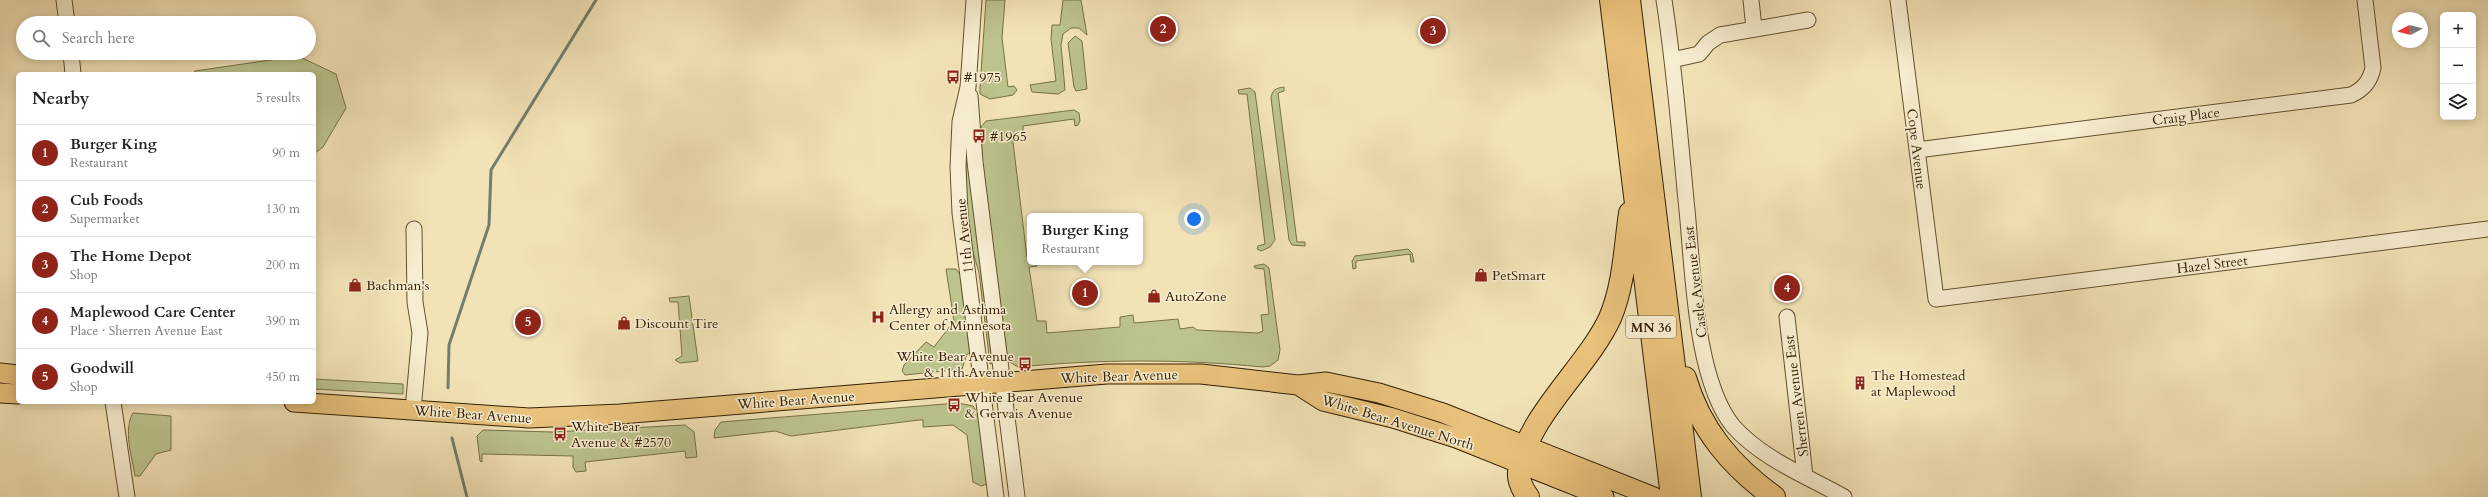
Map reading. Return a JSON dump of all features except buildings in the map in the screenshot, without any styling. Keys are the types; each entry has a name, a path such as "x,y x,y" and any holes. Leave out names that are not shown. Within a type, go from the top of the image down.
{"highway":[{"name":"MN 36","path":"1611,0 1634,180 1683,484"},
{"name":"MN 36","path":"1629,0 1667,302 1683,484 1672,497"},
{"path":"1528,497 1522,488 1518,473 1536,425 1589,354 1610,317 1622,278 1634,180"},
{"path":"1667,302 1689,392 1702,420 1733,463 1774,497"}],"main road":[{"path":"0,373 16,375"},
{"name":"White Bear Avenue","path":"316,403 529,418 572,417 1107,374 1170,373 1225,376 1298,385"},
{"name":"White Bear Avenue North","path":"1298,385 1323,401 1524,454 1654,497"},
{"path":"0,393 16,394"},
{"name":"White Bear Avenue North","path":"1524,454 1604,497"}],"street":[{"path":"64,0 66,16"},
{"name":"11th Avenue","path":"974,0 968,87 960,122 958,174 960,213 996,497"},
{"name":"Castle Avenue East","path":"1664,0 1672,60 1696,306 1708,375 1723,412 1747,440 1776,461 1844,497"},
{"path":"1750,0 1754,28"},
{"name":"Cope Avenue","path":"1898,0 1936,299"},
{"name":"Craig Place","path":"1917,150 2351,95 2358,92 2368,81 2373,68 2365,0"},
{"path":"1672,60 1699,54 1708,43 1720,34 1808,20"},
{"path":"72,60 73,72"},
{"name":"11th Avenue","path":"968,87 976,170 1017,497"},
{"path":"414,229 416,323 420,333 414,410"},
{"name":"Hazel Street","path":"1936,299 2488,229"},
{"name":"Sherren Avenue East","path":"1787,318 1805,476"},
{"path":"114,404 127,497"}],"green space":[{"path":"986,0 1005,0 1002,38 1008,87 1014,86 1017,90 1013,95 990,99 980,94"},
{"path":"1063,0 1081,0 1087,35 1079,28 1071,28 1063,34 1061,45 1065,90 1058,94 1032,92 1030,85 1056,81 1051,39 1052,25 1060,25"},
{"path":"1075,36 1082,41 1087,89 1076,91 1074,87 1068,43"},
{"path":"271,60 306,60 336,74 346,108 323,147 316,152 316,72 194,72"},
{"path":"1284,87 1284,91 1278,93 1297,242 1305,242 1305,246 1292,245 1289,240 1271,98 1272,93 1275,90"},
{"path":"1250,88 1255,92 1275,240 1270,247 1261,251 1257,249 1258,246 1265,244 1247,94 1239,94 1238,90"},
{"path":"1074,110 1079,113 1080,121 1078,125 1075,126 1074,119 1023,126 1023,132 1012,134 1027,265 1037,265 1029,267 1037,321 1046,321 1047,333 1120,327 1120,317 1133,315 1134,323 1178,319 1180,329 1193,327 1197,330 1258,333 1263,331 1261,315 1269,314 1264,269 1255,268 1254,266 1264,264 1269,268 1280,350 1278,360 1270,366 1263,367 1202,362 1110,361 1018,367 1008,361 982,170 981,127 986,121"},
{"path":"965,152 967,152 993,363 990,364 979,273 969,238 966,213"},
{"path":"1408,249 1412,253 1414,262 1411,262 1410,254 1356,261 1356,268 1353,269 1352,261 1355,256"},
{"path":"946,269 956,269 960,274 970,353 967,354 962,369 905,375 902,371 904,365 926,342 934,347 954,321"},
{"path":"689,296 698,361 680,363 675,360 682,356 678,302 670,302 669,298"},
{"path":"316,379 403,384 403,394 316,389"},
{"path":"958,403 973,406 978,414 987,484 981,486 973,482 967,435 953,425 923,427 923,420 919,420 791,436 775,431 714,438 715,430 721,422"},
{"path":"133,413 171,416 171,450 156,454 140,476 135,476 128,435 130,420"},
{"path":"685,425 694,432 697,457 686,458 685,451 585,462 586,471 576,472 573,467 573,456 482,454 482,462 480,461 477,436 483,430 552,432"}],"waterway":[{"path":"448,388 449,345 489,225 491,170 596,0"},
{"path":"452,438 467,497"}],"place":[{"name":"Cub Foods","path":"1163,29"},
{"name":"The Home Depot","path":"1433,31"},
{"name":"#1975","path":"953,77"},
{"name":"#1965","path":"979,136"},
{"name":"PetSmart","path":"1481,275"},
{"name":"Bachman's","path":"355,285"},
{"name":"Maplewood Care Center","path":"1787,288"},
{"name":"Burger King","path":"1085,293"},
{"name":"AutoZone","path":"1154,296"},
{"name":"Allergy and Asthma Center of Minnesota","path":"878,317"},
{"name":"Goodwill","path":"528,322"},
{"name":"Discount Tire","path":"624,323"},
{"name":"White Bear Avenue & 11th Avenue","path":"1025,364"},
{"name":"The Homestead at Maplewood","path":"1860,383"},
{"name":"White Bear Avenue & Gervais Avenue","path":"954,405"},
{"name":"White Bear Avenue & #2570","path":"560,434"}]}
